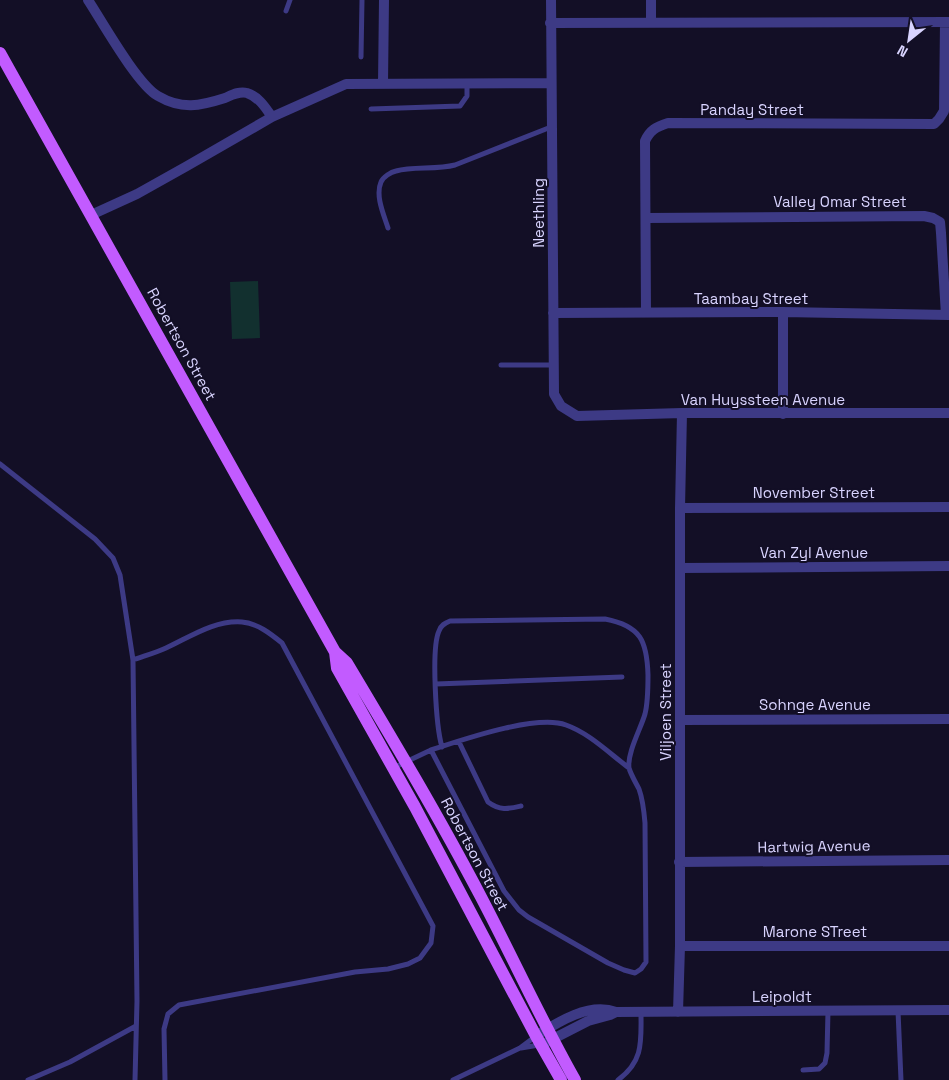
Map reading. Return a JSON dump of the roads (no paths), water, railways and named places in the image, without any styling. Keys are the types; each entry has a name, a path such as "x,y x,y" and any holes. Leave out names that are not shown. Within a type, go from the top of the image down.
{"main road":[{"name":"Robertson Street","path":"0,53 335,652 347,663 481,897 544,1037 561,1080"},
{"name":"Robertson Street","path":"335,652 337,668 544,1037 574,1080"}],"street":[{"path":"88,0 138,77 157,96 176,103 194,106 237,93 248,94 261,102 272,116"},
{"path":"383,83 384,0"},
{"name":"Neethling","path":"551,0 554,394 555,399 561,406 577,416"},
{"path":"651,0 651,22"},
{"path":"550,23 947,22"},
{"name":"Panday Street","path":"646,312 645,142 649,133 656,126 668,123 934,124 944,111 947,22"},
{"path":"91,215 137,194 272,116 346,84 552,83"},
{"name":"Valley Omar Street","path":"646,218 924,216 933,218 940,222 947,315"},
{"path":"783,312 783,414"},
{"name":"Taambay Street","path":"553,313 783,312 947,315"},
{"name":"Van Huyssteen Avenue","path":"577,416 682,413 949,414"},
{"name":"Viljoen Street","path":"678,1012 680,946 680,508 682,413"},
{"name":"November Street","path":"680,508 949,507"},
{"name":"Van Zyl Avenue","path":"680,568 949,566"},
{"name":"Sohnge Avenue","path":"680,720 949,719"},
{"name":"Hartwig Avenue","path":"679,862 949,860"},
{"name":"Marone STreet","path":"680,946 949,946"},
{"name":"Leipoldt","path":"544,1037 616,1012 949,1010"}],"lane":[{"path":"286,10 290,0"},
{"path":"361,57 362,0"},
{"path":"371,109 460,106 467,96 467,83"},
{"path":"388,228 380,202 381,181 387,175 396,171 442,168 455,165 552,126"},
{"path":"500,365 553,365"},
{"path":"0,464 95,539 113,558 120,575 133,660 135,1080"},
{"path":"442,747 438,726 435,647 440,628 450,621 605,619 620,622 632,629 641,637 646,648 648,688 646,712 633,744 629,768"},
{"path":"133,660 163,649 217,624 242,622 265,631 282,643 433,926 431,943 424,954 408,964 179,1005 168,1014 164,1029 165,1080"},
{"path":"436,684 622,677"},
{"path":"393,768 431,750 525,724 547,722 564,724 585,735 629,768 639,789 645,823 646,962 642,969 635,973 608,963 519,910 504,891 431,750"},
{"path":"458,742 488,802 495,807 504,809 521,806"},
{"path":"898,1010 901,1080"},
{"path":"803,1070 819,1069 825,1063 828,1011"},
{"path":"618,1080 627,1073 640,1052 641,1012"},
{"path":"28,1080 70,1062 136,1026"},
{"path":"453,1080 544,1037"},
{"path":"520,1048 544,1037"}]}
